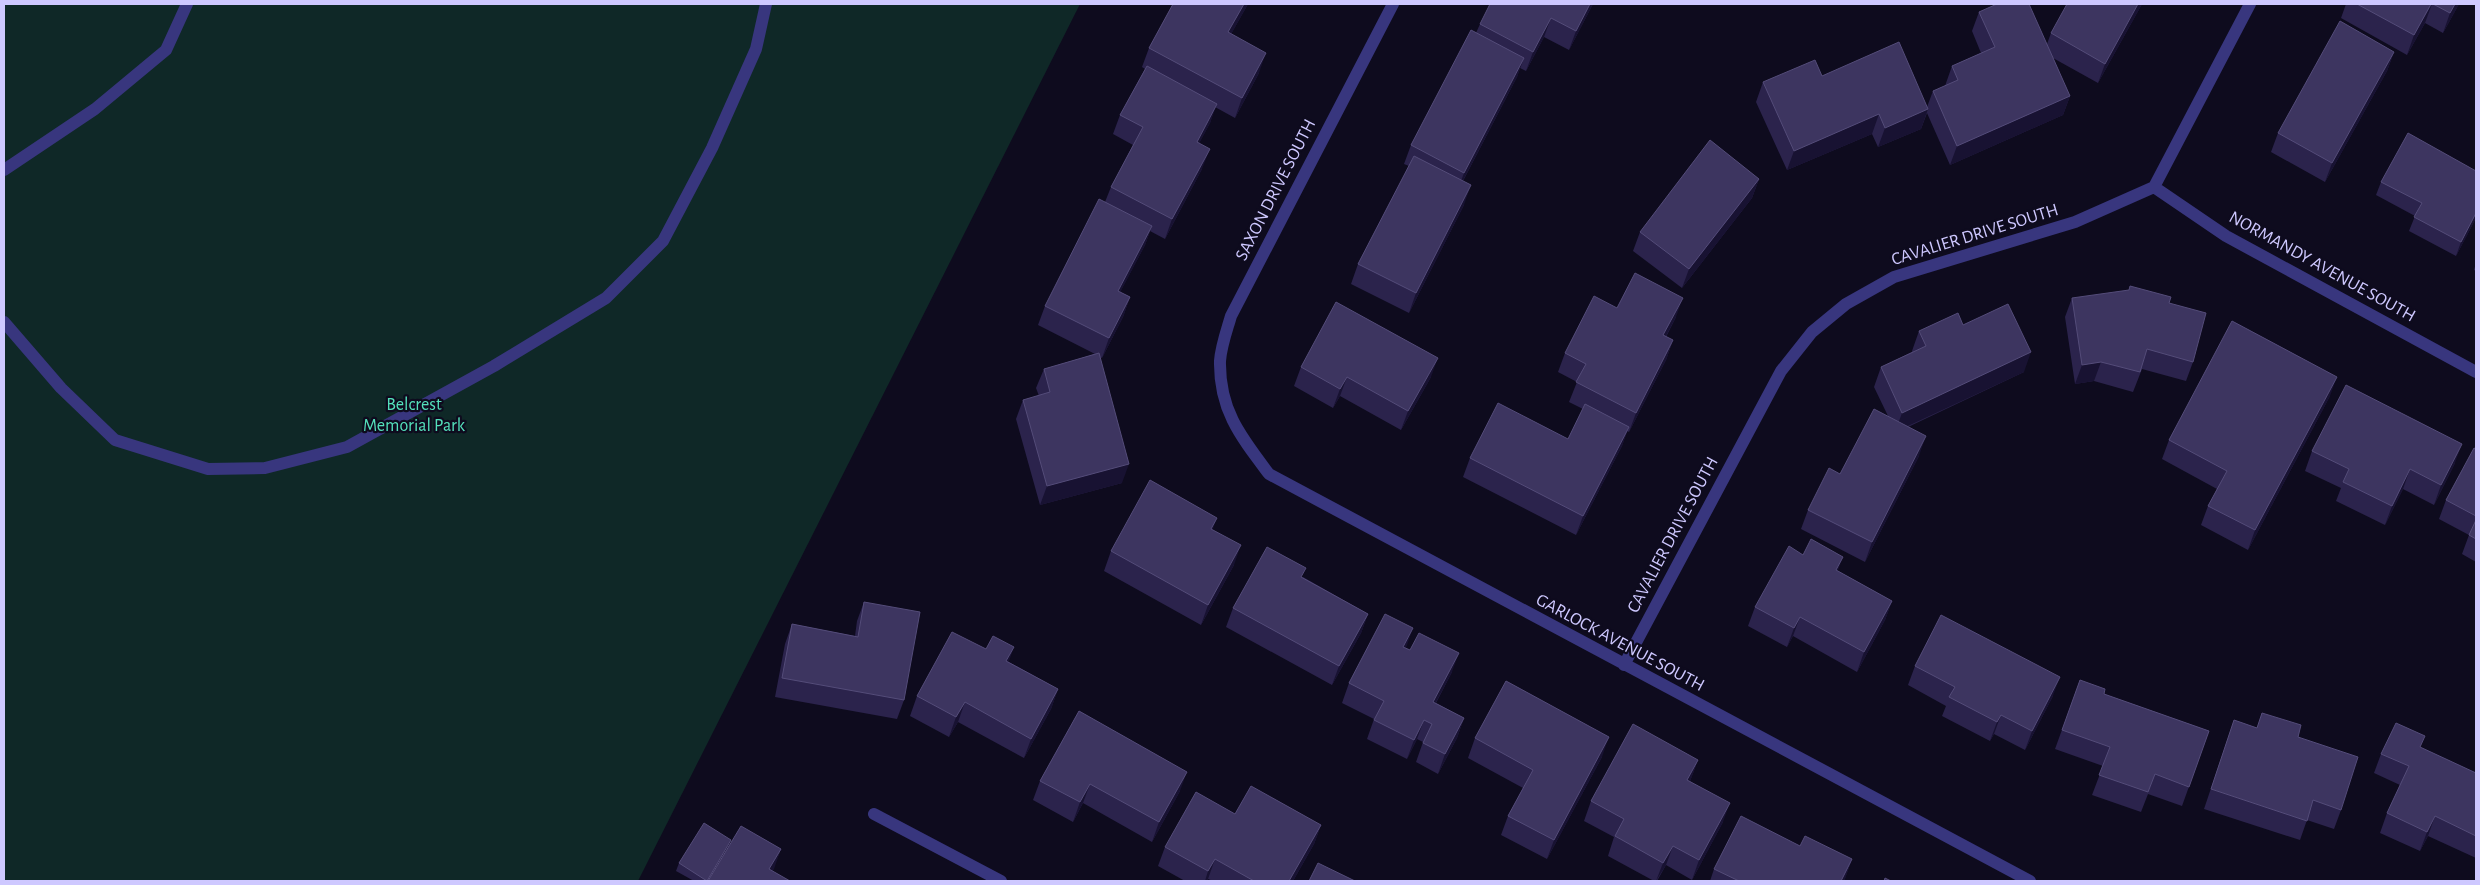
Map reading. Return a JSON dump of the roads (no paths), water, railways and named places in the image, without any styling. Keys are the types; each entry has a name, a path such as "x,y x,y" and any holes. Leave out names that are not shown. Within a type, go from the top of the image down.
{"street":[{"path":"4,170 95,109 166,50 187,4"},
{"path":"4,322 60,388 115,440 208,469 265,468 348,447 494,366 606,298 663,241 712,148 756,49 766,4"},
{"name":"SAXON DRIVE SOUTH","path":"1224,402 1220,360 1231,316 1393,4"},
{"path":"2154,187 2250,4"},
{"name":"NORMANDY AVENUE SOUTH","path":"2154,187 2226,236 2476,372"},
{"name":"CAVALIER DRIVE SOUTH","path":"1624,665 1781,371 1812,332 1846,304 1894,277 2075,222 2154,187"},
{"name":"GARLOCK AVENUE SOUTH","path":"1224,402 1244,440 1270,474 2030,881"},
{"path":"874,814 1001,881"}],"park label":[{"name":"Belcrest Memorial Park","path":"414,415"}]}
